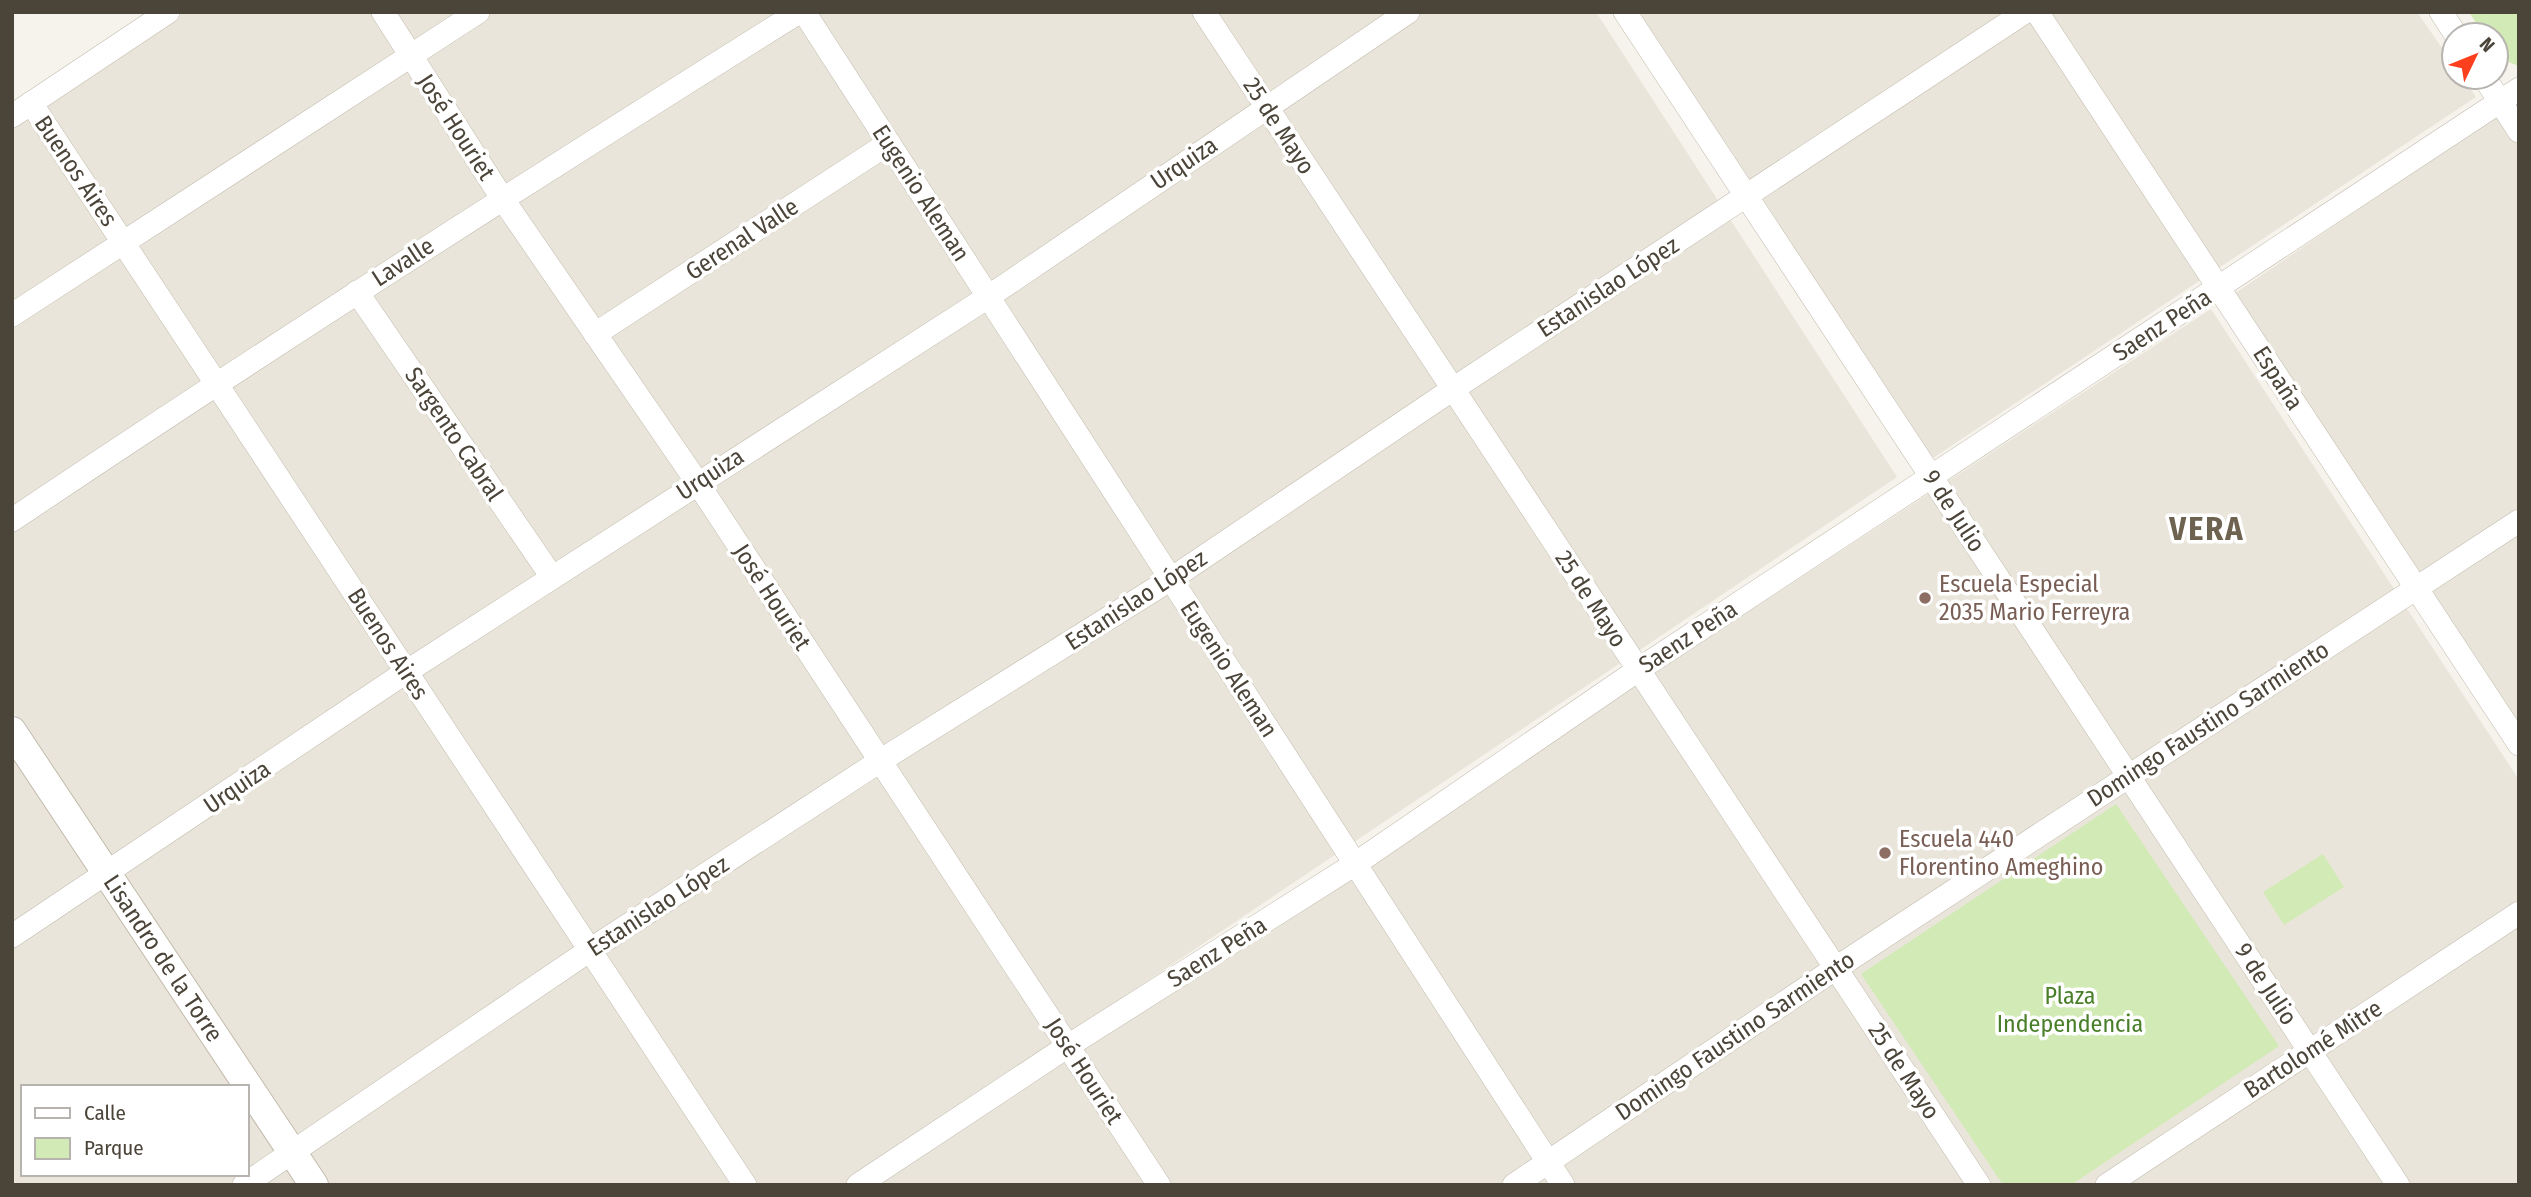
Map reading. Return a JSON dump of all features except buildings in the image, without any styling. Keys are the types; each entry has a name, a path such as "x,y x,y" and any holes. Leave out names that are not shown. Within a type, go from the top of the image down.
{"street":[{"path":"22,110 169,12"},
{"name":"José Houriet","path":"383,12 502,198 697,482 1159,1185"},
{"path":"12,315 478,12"},
{"name":"Lavalle","path":"12,520 216,383 502,198 799,12"},
{"name":"Eugenio Aleman","path":"804,12 1563,1185"},
{"name":"25 de Mayo","path":"1204,12 1979,1185"},
{"name":"Urquiza","path":"12,936 108,875 406,672 697,482 988,297 1408,12"},
{"name":"9 de Julio","path":"1625,12 2398,1185"},
{"name":"Estanislao López","path":"244,1185 590,950 880,761 1171,579 1452,389 2025,12"},
{"name":"España","path":"2037,12 2519,744"},
{"path":"2509,95 2519,131"},
{"name":"Saenz Peña","path":"858,1185 1068,1046 1355,864 1638,670 2509,95"},
{"name":"Buenos Aires","path":"22,110 122,241 745,1185"},
{"name":"Gerenal Valle","path":"595,334 889,144"},
{"name":"Sargento Cabral","path":"357,292 552,577"},
{"name":"Domingo Faustino Sarmiento","path":"1514,1185 1836,968 2519,520"},
{"name":"Lisandro de la Torre","path":"12,730 248,1085"},
{"name":"Bartolomé Mitre","path":"2106,1185 2519,912"},
{"name":"Lisandro de la Torre","path":"248,1085 314,1185"}],"shaded area":[{"path":"185,12 1596,12 1897,477 844,1185 328,1185 12,710 12,127"},
{"path":"1638,12 2417,12 2440,45 2440,91 2472,91 2476,97 1933,458"},
{"path":"2519,100 2519,725 2234,294"},
{"path":"2211,309 2519,780 2519,1185 879,1185 1076,1055 1363,872 1647,678"},
{"path":"12,749 236,1085 21,1085 21,1176 248,1176 248,1104 301,1185 12,1185"}],"green space":[{"path":"2469,12 2519,12 2519,66 2510,62 2510,21 2475,21"},
{"name":"Plaza Independencia","path":"2116,804 2279,1046 2071,1185 2003,1185 1861,974"},
{"path":"2323,854 2344,887 2284,925 2263,892"}],"place":[{"name":"Escuela Especial 2035 Mario Ferreyra","path":"1925,598"},
{"name":"Escuela 440 Florentino Ameghino","path":"1885,853"}],"district":[{"name":"VERA","path":"2207,529"}]}
